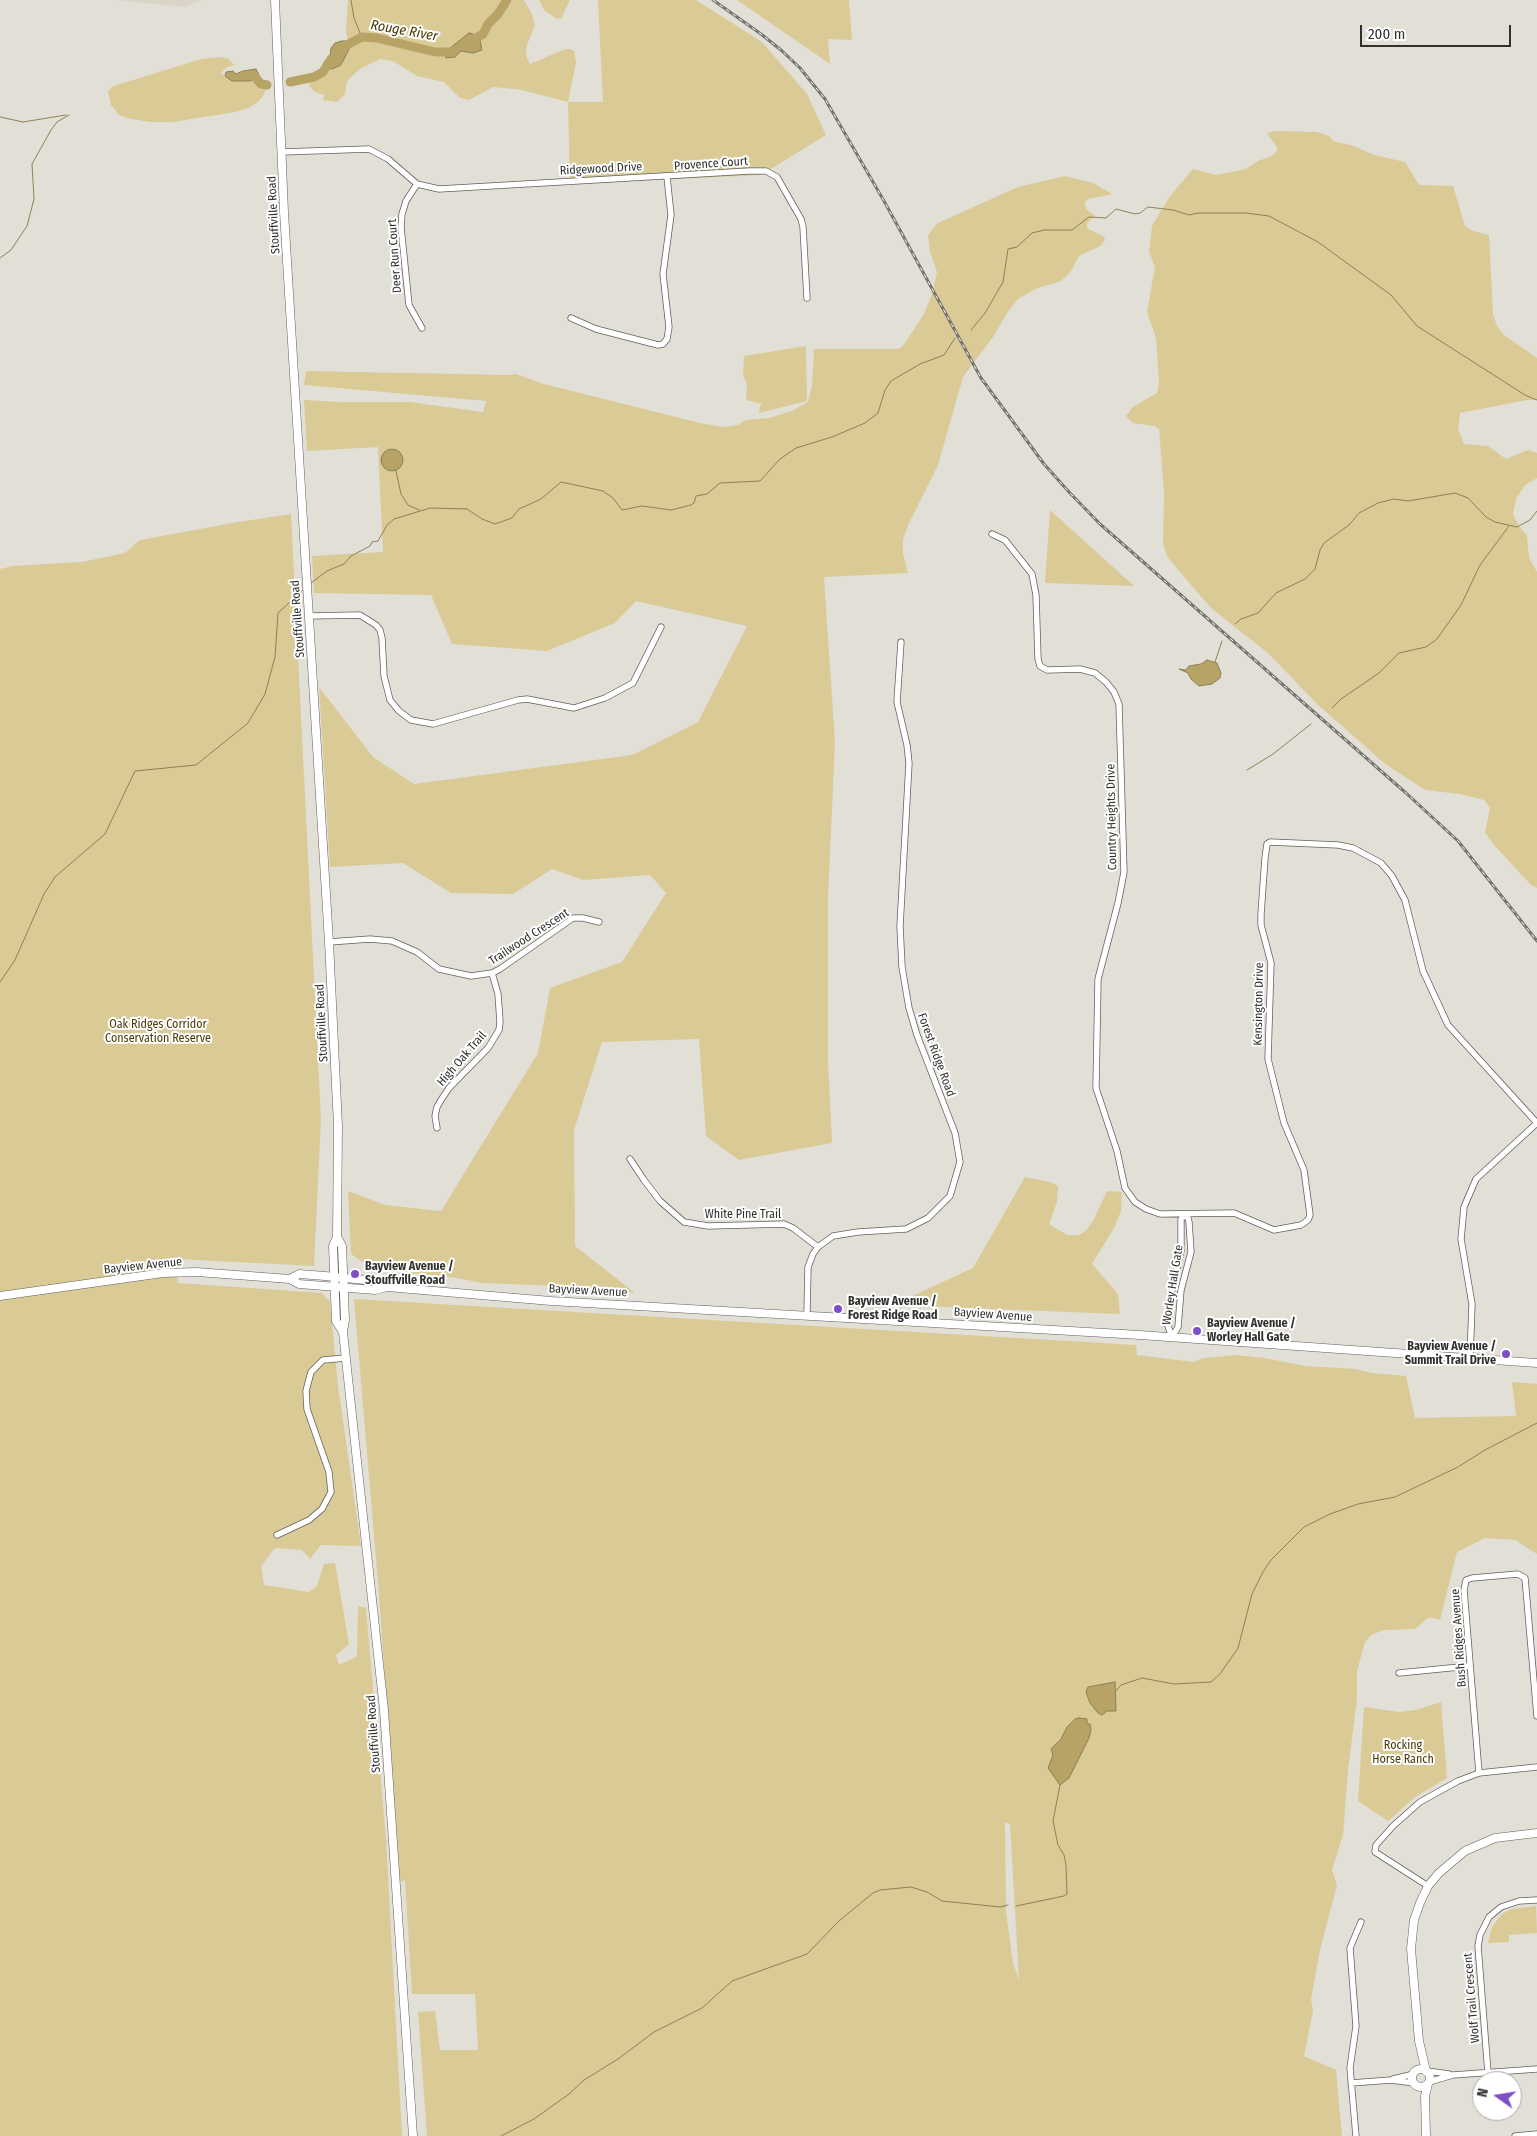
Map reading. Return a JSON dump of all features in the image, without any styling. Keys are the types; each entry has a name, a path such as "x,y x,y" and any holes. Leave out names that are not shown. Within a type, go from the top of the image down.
{"main road":[{"name":"Stouffville Road","path":"275,0 282,152 329,942 338,1126 337,1237 332,1246 334,1287 336,1321 343,1332"},
{"name":"Stouffville Road","path":"337,1237 342,1246 345,1320 343,1332 384,1710 413,2136"},
{"name":"Bayview Avenue","path":"0,1296 163,1273 197,1272 290,1279 300,1284 375,1290 387,1287 551,1301 807,1314 1537,1363"},
{"name":"Bayview Avenue","path":"290,1279 299,1274 375,1280 387,1287"},
{"path":"1424,2116 1413,2079 1418,2041 1411,1939 1416,1912 1428,1886 1450,1862 1479,1844 1503,1836 1537,1832"},
{"path":"1418,2041 1430,2076 1425,2096 1426,2136"},
{"path":"1415,2073 1421,2069 1427,2071"},
{"path":"1415,2084 1423,2086 1428,2083"}],"street":[{"name":"Ridgewood Drive","path":"282,152 369,150 388,159 417,184 439,189 667,176"},
{"name":"Provence Court","path":"667,176 749,170 766,171 777,177 801,218 807,298"},
{"path":"571,318 596,329 658,345 663,344 667,340 670,327 663,274 671,215 667,176"},
{"name":"Deer Run Court","path":"417,184 406,201 401,227 409,305 422,328"},
{"name":"Country Heights Drive","path":"992,534 1005,540 1032,574 1036,596 1038,659 1040,666 1047,670 1080,669 1094,673 1106,682 1120,704 1124,872 1118,904 1098,979 1096,1088 1117,1151 1125,1188 1135,1202 1146,1209 1160,1214 1187,1214"},
{"path":"309,616 360,615 376,625 380,630 382,638 384,676 390,700 399,711 411,720 433,724 518,700 527,699 574,708 605,698 633,683 661,627"},
{"name":"Forest Ridge Road","path":"818,1247 833,1236 858,1232 906,1229 928,1218 950,1196 960,1162 955,1133 917,1035 909,1008 902,967 900,926 909,763 907,745 897,702 901,642"},
{"name":"Kensington Drive","path":"1187,1214 1208,1212 1234,1213 1274,1230 1301,1225 1308,1220 1310,1215 1304,1170 1284,1123 1268,1059 1271,963 1260,914 1265,858 1267,844 1270,842 1338,845 1353,848 1381,863 1401,889 1421,965 1448,1025 1537,1123"},
{"name":"Trailwood Crescent","path":"329,942 370,939 392,941 417,952 439,969 464,976 492,974 510,964 573,918 583,918 598,922"},
{"name":"High Oak Trail","path":"437,1128 435,1116 441,1100 449,1088 488,1048 499,1030 499,1005 492,974"},
{"path":"1470,1358 1472,1304 1461,1239 1464,1207 1476,1179 1537,1123"},
{"name":"White Pine Trail","path":"630,1159 660,1201 684,1222 708,1226 784,1224 793,1228 818,1247"},
{"name":"Worley Hall Gate","path":"1187,1214 1191,1252 1181,1290 1178,1327 1172,1337 1168,1326 1172,1289 1182,1251 1181,1219 1187,1214"},
{"path":"807,1314 808,1267 818,1247"},
{"path":"277,1535 309,1520 322,1509 331,1492 329,1472 307,1409 306,1390 311,1372 323,1360 346,1358"},
{"name":"Bush Ridges Avenue","path":"1479,1774 1464,1590 1466,1580 1522,1575 1525,1578 1537,1716"},
{"path":"1399,1673 1470,1666"},
{"path":"1428,1886 1376,1852 1376,1845 1400,1818 1420,1802 1450,1784 1479,1774 1537,1767"},
{"name":"Wolf Trail Crescent","path":"1488,2071 1478,1953 1480,1935 1489,1917 1501,1907 1518,1901 1537,1900"},
{"path":"1356,2136 1350,2059 1356,2026 1350,1948 1361,1922"},
{"path":"1512,2071 1537,2069"},
{"path":"1427,2071 1453,2076"},
{"path":"1351,2084 1391,2080 1415,2073"},
{"path":"1428,2083 1453,2076 1472,2074"},
{"path":"1391,2080 1415,2084"},
{"path":"1515,2136 1537,2134"}],"shaded area":[{"path":"113,0 203,0 185,7"},
{"path":"469,33 479,36 482,50 473,53 461,51 455,57 446,58 444,53"},
{"path":"346,41 351,45 341,65 332,69 324,67 324,62 330,56 331,48 335,43"},
{"path":"256,69 259,75 251,81 232,81 225,76 226,72 233,71 236,74"},
{"path":"392,449 400,452 403,460 400,468 392,471 384,468 381,460 384,452"},
{"path":"1207,660 1217,663 1221,673 1220,678 1212,684 1199,686 1191,679 1188,673 1179,669 1186,670 1189,666 1201,664"},
{"path":"1115,1682 1116,1711 1107,1711 1102,1715 1090,1703 1086,1692 1088,1687"},
{"path":"1075,1719 1087,1719 1087,1724 1090,1724 1089,1738 1069,1778 1060,1785 1048,1768 1053,1755 1051,1749 1061,1739 1067,1727"}],"green space":[{"path":"348,0 524,0 532,14 535,25 527,45 526,56 530,64 565,49 574,51 576,62 568,102 522,90 493,87 469,100 460,98 444,82 417,76 393,61 380,59 360,69 347,81 345,94 337,102 323,100 324,95 315,92 309,86 311,78 325,70 343,65 342,56 349,46 346,31"},
{"path":"539,0 570,0 561,19 555,18 544,10"},
{"path":"598,0 696,0 762,42 807,94 826,135 761,175 570,184 568,102 603,102"},
{"path":"737,0 849,0 852,40 828,39 830,64"},
{"path":"221,57 229,59 234,65 226,68 221,73 229,79 252,82 260,79 266,88 258,102 248,108 235,112 173,122 151,122 131,119 119,115 111,105 108,91 114,86 201,59"},
{"path":"1276,131 1317,132 1329,136 1333,141 1354,146 1374,155 1405,162 1419,185 1453,186 1465,226 1473,231 1489,235 1493,314 1497,326 1504,335 1537,358 1537,400 1527,400 1460,413 1458,429 1464,444 1488,446 1506,459 1528,450 1537,453 1537,478 1525,485 1516,499 1513,514 1519,526 1527,535 1529,558 1537,572 1537,888 1531,885 1493,844 1485,832 1490,808 1484,800 1460,794 1425,790 1384,763 1316,703 1269,654 1211,608 1168,558 1163,544 1164,491 1159,429 1155,426 1133,423 1126,416 1133,407 1157,393 1159,382 1156,338 1147,312 1155,267 1149,252 1152,226 1170,196 1193,169 1216,175 1246,169 1258,161 1272,156 1278,149 1267,133"},
{"path":"1065,176 1093,183 1112,194 1088,199 1085,202 1086,209 1095,216 1087,223 1087,228 1104,237 1105,240 1100,246 1079,256 1071,271 1061,281 1035,289 1018,299 963,377 938,465 903,539 903,553 908,573 824,577 835,742 828,896 828,1061 832,1143 739,1160 706,1136 699,1039 602,1042 574,1130 575,1246 635,1293 585,1287 483,1283 457,1278 373,1269 351,1254 348,1191 385,1205 441,1211 538,1053 550,988 622,962 666,893 650,875 583,880 552,869 513,894 451,893 403,863 330,867 319,687 373,757 414,784 632,755 698,722 747,626 636,601 615,623 547,651 452,644 431,595 314,593 312,556 383,552 378,447 307,451 304,400 410,402 483,412 486,401 304,385 306,371 516,374 544,384 704,424 724,427 738,425 746,420 769,418 792,411 808,402 812,385 814,349 898,349 903,346 924,314 933,291 937,272 930,252 928,235 938,223 1018,187"},
{"path":"806,346 807,401 759,413 762,404 746,400 747,385 743,375 744,356"},
{"path":"1050,510 1134,586 1045,583"},
{"name":"Oak Ridges Corridor Conservation Reserve","path":"291,514 321,1119 314,1266 177,1259 178,1283 322,1293 330,1302 338,1386 361,1546 321,1545 310,1559 302,1550 275,1548 261,1566 264,1585 309,1592 317,1586 324,1564 335,1563 349,1644 336,1655 339,1665 357,1656 358,1606 366,1608 386,1839 402,2136 0,2136 0,569 13,566 82,562 125,553 140,540"},
{"path":"1025,1177 1050,1182 1058,1186 1057,1202 1049,1224 1067,1235 1079,1235 1086,1231 1094,1219 1107,1191 1122,1192 1121,1211 1114,1228 1092,1264 1118,1294 1120,1314 893,1305 973,1268"},
{"path":"354,1299 1136,1345 1137,1355 1193,1362 1204,1358 1236,1355 1265,1358 1305,1366 1356,1369 1372,1373 1406,1376 1415,1418 1516,1416 1512,1382 1537,1384 1537,1554 1515,1540 1485,1538 1457,1552 1440,1620 1429,1617 1415,1629 1384,1630 1371,1635 1365,1642 1357,1671 1357,1699 1348,1770 1343,1835 1332,1870 1337,1885 1320,1950 1311,1999 1313,2011 1304,2056 1336,2070 1342,2136 427,2136 418,2012 435,2011 440,2050 478,2050 475,1994 412,1994 405,1880 399,1882 379,1595","holes":["1005,1822 1010,1824 1019,1980 1013,1963 1006,1912"]},
{"name":"Rocking Horse Ranch","path":"1441,1702 1447,1778 1415,1797 1388,1821 1358,1801 1364,1707 1399,1712 1416,1710"},
{"path":"1536,1906 1537,1933 1509,1935 1509,1942 1488,1943 1492,1927 1501,1915 1511,1909"}],"waterway":[{"path":"351,0 354,18 362,38"},
{"name":"Rouge River","path":"471,41 483,34 488,24 498,14 507,0"},
{"name":"Rouge River","path":"341,48 362,37 377,38 435,52 453,52"},
{"name":"Rouge River","path":"290,82 314,77 323,72 331,59"},
{"name":"Rouge River","path":"256,78 261,84 267,85"},
{"path":"0,117 23,122 66,115"},
{"path":"0,258 11,250 27,226 34,199 32,164 57,122 69,115"},
{"path":"971,330 985,313 1003,282 1008,249 1017,247 1032,233 1044,230 1072,230 1089,217 1106,218 1116,209 1135,214 1148,207 1173,210 1189,215 1198,213 1246,213 1269,216 1318,242 1391,295 1417,326 1525,395 1537,400"},
{"path":"311,583 327,571 344,564 351,556 370,546 372,542 378,541 387,525 394,519 430,508 467,509 482,519 495,524 512,518 519,509 541,499 561,482 603,491 613,498 622,510 642,506 671,510 691,505 694,503 696,496 707,494 720,483 760,481 780,459 796,448 832,437 865,423 878,413 885,390 891,381 920,364 944,355 955,338"},
{"path":"396,471 401,494 408,505 419,510"},
{"path":"1235,624 1241,619 1258,613 1276,593 1305,579 1315,569 1324,543 1349,525 1359,513 1378,503 1394,499 1408,501 1455,493 1468,498 1486,517 1495,522 1517,527 1530,520 1537,511"},
{"path":"1332,708 1341,699 1379,673 1399,653 1426,647 1437,639 1461,605 1480,565 1509,526"},
{"path":"0,982 15,960 44,894 55,877 105,834 135,771 196,765 248,723 265,694 275,657 278,613 303,590"},
{"path":"1215,662 1222,641"},
{"path":"1247,770 1273,754 1311,724"},
{"path":"1116,1691 1121,1685 1142,1678 1174,1684 1211,1682 1220,1674 1238,1648 1252,1594 1263,1572 1271,1560 1304,1527 1330,1514 1358,1504 1395,1497 1458,1467 1485,1450 1537,1423"},
{"path":"1016,1906 1067,1894 1066,1865 1064,1855 1058,1845 1053,1821 1060,1785"},
{"path":"501,2136 534,2119 569,2094 584,2080 618,2059 654,2032 702,2008 732,1981 807,1954 839,1921 873,1893 880,1890 911,1887 927,1892 942,1901 1000,1907 1008,1905"}],"railway":[{"path":"713,0 781,50 800,68 825,99 884,201 981,378 1044,464 1100,524 1458,841 1537,941"}],"place":[{"name":"Bayview Avenue / Stouffville Road","path":"355,1274"},
{"name":"Bayview Avenue / Forest Ridge Road","path":"838,1309"},
{"name":"Bayview Avenue / Worley Hall Gate","path":"1197,1331"},
{"name":"Bayview Avenue / Summit Trail Drive","path":"1506,1354"}]}
